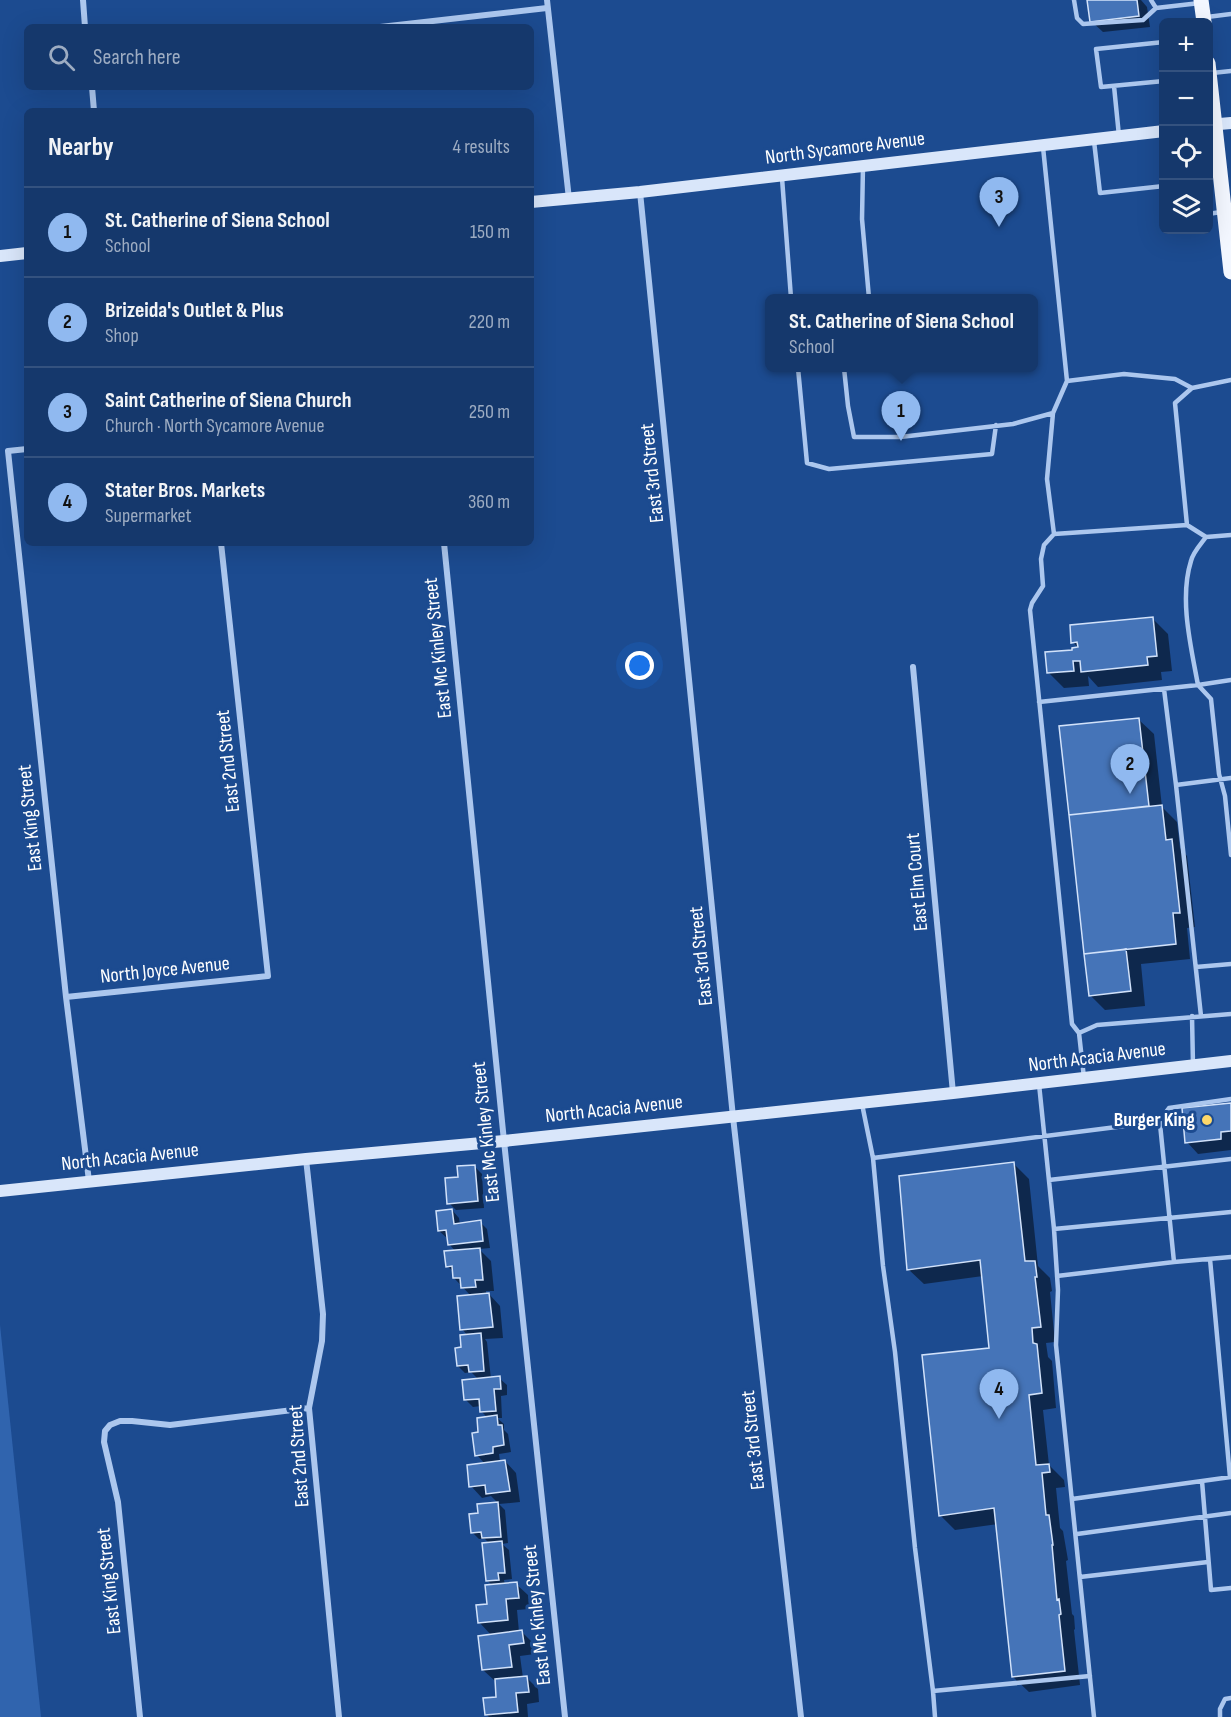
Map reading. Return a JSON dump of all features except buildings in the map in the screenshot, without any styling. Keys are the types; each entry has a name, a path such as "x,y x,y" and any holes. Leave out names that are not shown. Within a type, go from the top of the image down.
{"main road":[{"path":"1212,126 1228,211 1231,272"}],"street":[{"path":"83,0 85,24"},
{"path":"547,0 569,199"},
{"path":"407,24 548,8"},
{"path":"92,90 94,108"},
{"path":"1213,125 1231,123"},
{"name":"North Sycamore Avenue","path":"534,202 640,192 1159,131"},
{"name":"East 3rd Street","path":"640,192 734,1116 801,1717"},
{"path":"0,256 24,253"},
{"name":"East King Street","path":"24,449 8,451 66,997 89,1181"},
{"name":"East 2nd Street","path":"221,546 268,976"},
{"name":"East Mc Kinley Street","path":"444,546 565,1717"},
{"name":"East Elm Court","path":"914,667 953,1094"},
{"name":"North Joyce Avenue","path":"66,997 268,976"},
{"name":"North Acacia Avenue","path":"0,1191 953,1094 1231,1061"},
{"name":"East 2nd Street","path":"306,1159 323,1314 322,1341 309,1408 339,1717"},
{"name":"East King Street","path":"140,1717 118,1502 104,1442 105,1431 110,1425 120,1421 170,1425 309,1408"}],"lane":[{"path":"1074,0 1077,18 1083,24 1143,20 1156,8 1231,14"},
{"path":"1151,0 1156,8"},
{"path":"1159,43 1096,49 1101,87 1159,82"},
{"path":"1213,72 1231,71"},
{"path":"1114,86 1119,136"},
{"path":"1094,139 1100,193 1159,187"},
{"path":"1043,144 1067,381 1053,413 1047,479 1054,534"},
{"path":"863,166 862,219 869,294"},
{"path":"782,175 791,294"},
{"path":"1213,213 1228,211"},
{"path":"798,372 807,464 829,469 992,454 996,425"},
{"path":"844,372 854,437 900,437 1013,424 1053,413"},
{"path":"1067,381 1124,374 1175,379 1192,388"},
{"path":"1187,525 1175,402 1192,388 1231,380"},
{"path":"1084,1078 1080,1033 1072,1024 1030,610 1043,586 1041,559 1044,545 1054,534 1187,525 1206,537 1231,535"},
{"path":"1206,537 1191,558 1186,587 1189,636 1198,685 1210,699 1220,780 1225,796 1231,855"},
{"path":"1039,702 1231,680"},
{"path":"1164,689 1201,1016"},
{"path":"1176,785 1231,778"},
{"path":"1197,967 1231,964"},
{"path":"1080,1033 1097,1025 1231,1014"},
{"path":"1192,1017 1193,1066"},
{"path":"1040,1083 1058,1290 1056,1345 1094,1717"},
{"path":"1174,1262 1160,1124 1169,1108 1231,1099"},
{"path":"862,1103 873,1158 883,1266 895,1352 935,1717"},
{"path":"873,1158 1148,1123 1160,1124"},
{"path":"1049,1180 1231,1159"},
{"path":"1054,1228 1231,1212"},
{"path":"1057,1276 1231,1257"},
{"path":"1072,1499 1231,1477 1210,1259"},
{"path":"1202,1481 1211,1590 1231,1588"},
{"path":"1077,1534 1231,1513"},
{"path":"1080,1577 1208,1562"},
{"path":"933,1691 1090,1676"},
{"path":"1220,1717 1220,1709 1225,1699 1231,1698"}],"shaded area":[{"path":"0,1325 41,1717 0,1717"}],"place":[{"name":"Saint Catherine of Siena Church","path":"999,227"},
{"name":"St. Catherine of Siena School","path":"901,441"},
{"name":"Brizeida's Outlet & Plus","path":"1130,794"},
{"name":"Burger King","path":"1207,1120"},
{"name":"Stater Bros. Markets","path":"999,1419"}]}
